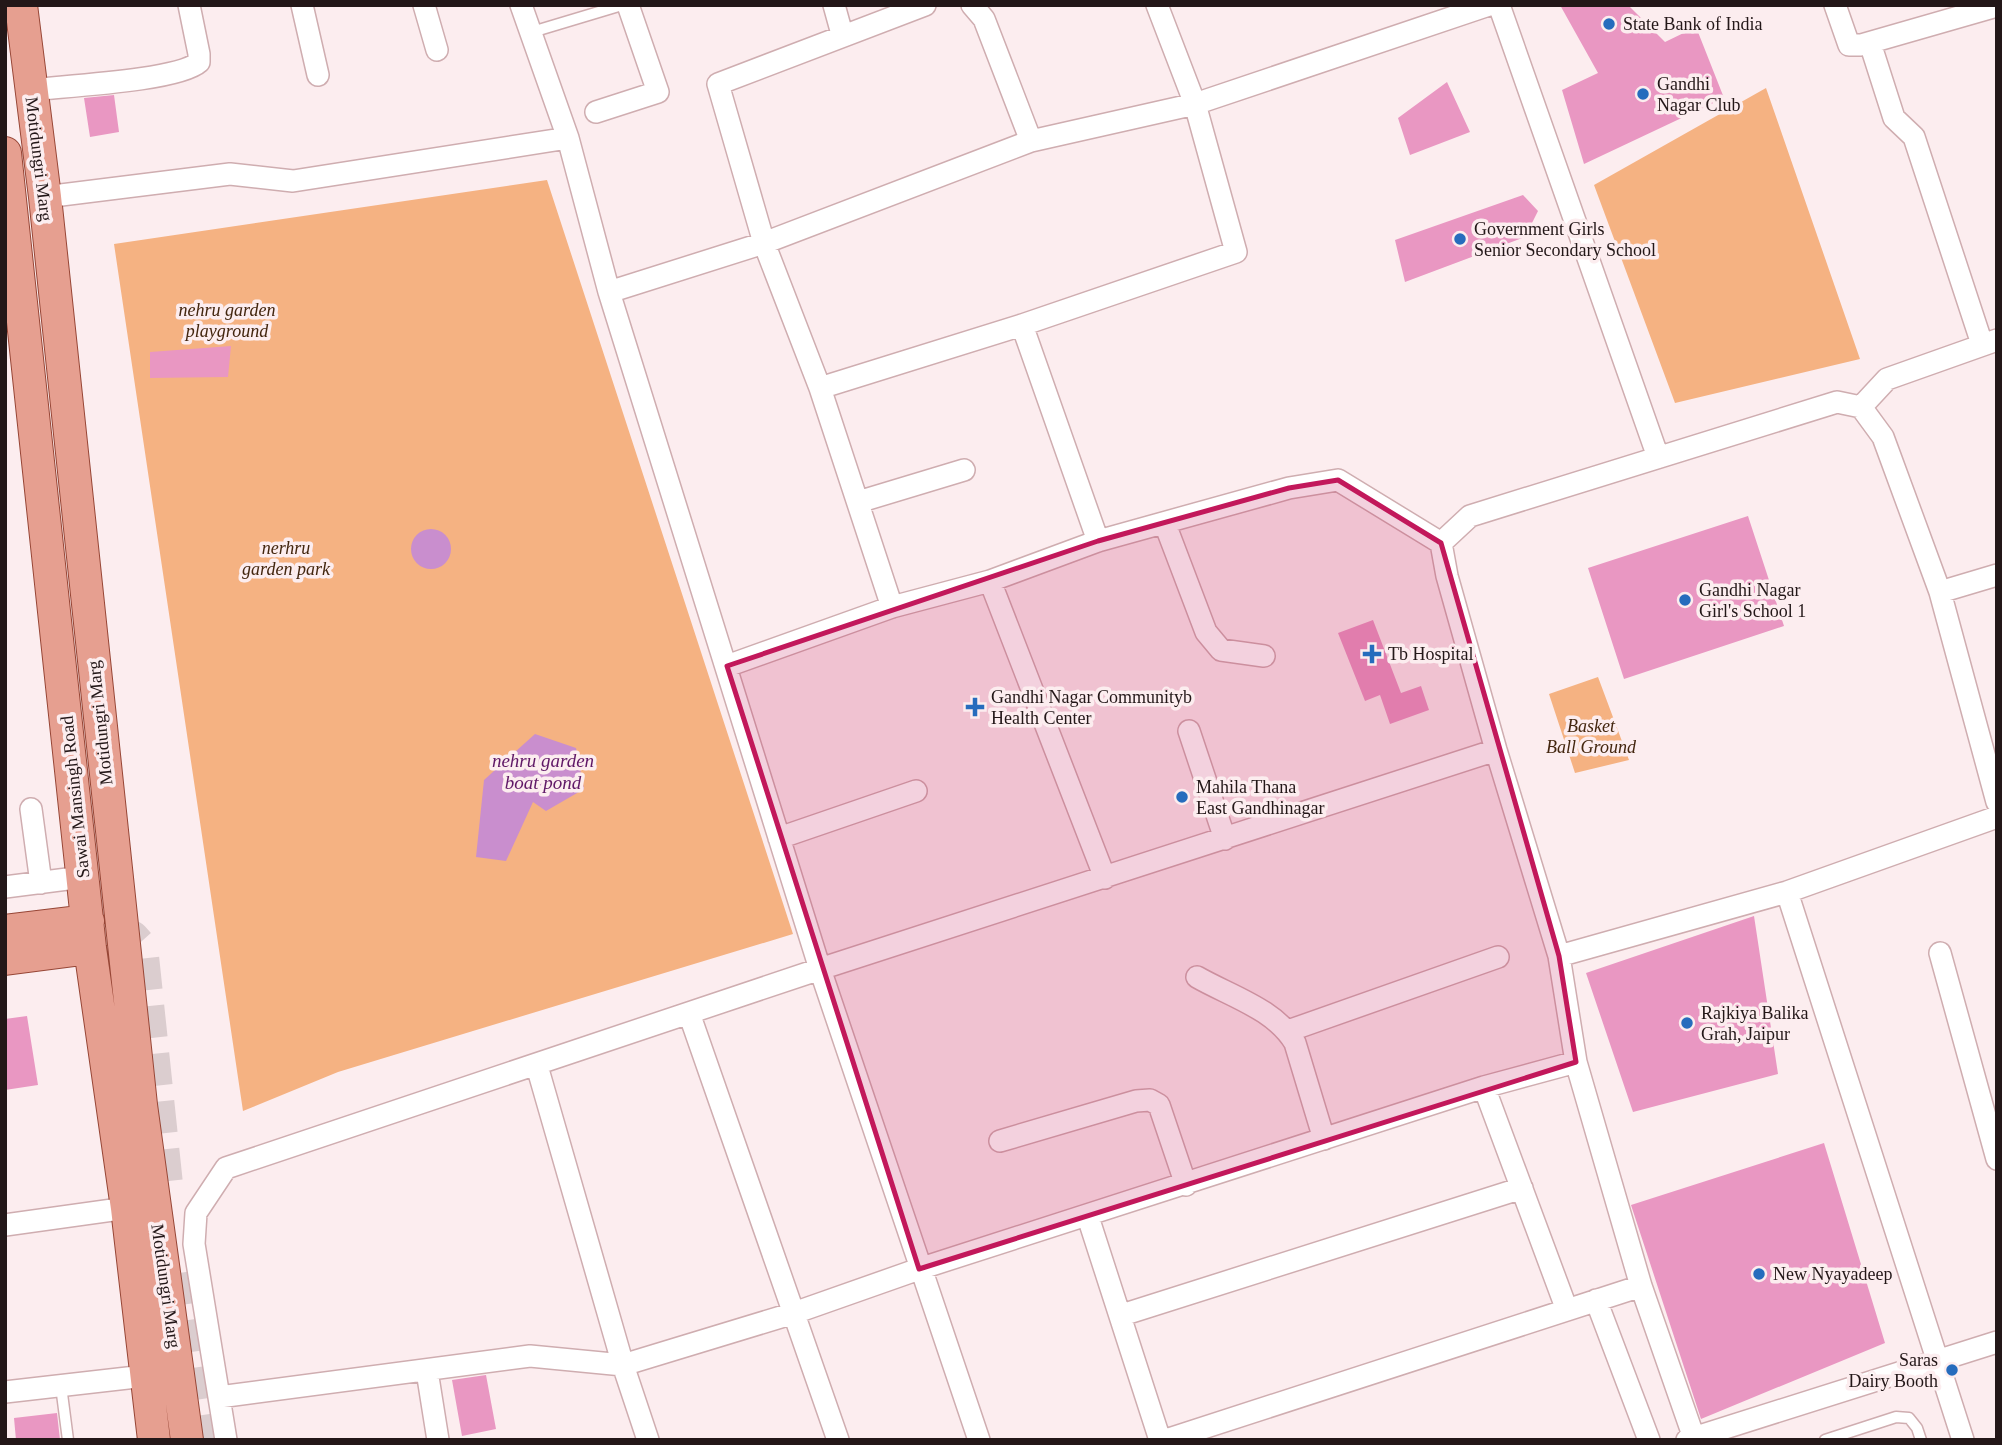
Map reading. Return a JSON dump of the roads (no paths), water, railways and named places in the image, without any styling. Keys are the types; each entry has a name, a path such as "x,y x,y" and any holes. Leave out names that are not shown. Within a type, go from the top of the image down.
{"main road":[{"name":"Motidungri Marg","path":"21,5 45,197 141,1105 187,1440"},
{"name":"Sawai Mansingh Road","path":"5,153 9,227 89,934 127,1209 154,1440"},
{"path":"5,932 89,934"},
{"path":"5,959 89,934"}],"street":[{"path":"30,90 163,75 194,66 199,62 199,54 189,5"},
{"path":"302,5 318,75"},
{"path":"424,5 437,50"},
{"path":"521,5 568,138 609,292 820,970 979,1440"},
{"path":"596,112 658,92 628,5"},
{"path":"834,5 842,34"},
{"path":"892,607 820,388 764,243 718,84 842,34 925,5"},
{"path":"972,5 984,19 1031,141"},
{"path":"820,388 1022,326 1236,252 1195,104 1157,5"},
{"path":"609,292 764,243 1031,141 1195,104 1489,5"},
{"path":"1499,5 1658,457"},
{"path":"1835,5 1849,44 1870,43 1997,6"},
{"path":"1861,407 1887,379 1990,342 1914,136 1894,118 1870,43"},
{"path":"45,197 230,174 293,181 568,138"},
{"path":"1022,326 1098,541"},
{"path":"1441,543 1470,516 1837,402 1861,407 1883,437 1940,592 1997,802"},
{"path":"858,502 964,470"},
{"path":"727,667 892,607 990,581 1098,541 1289,488 1338,480 1441,543 1447,576 1496,750 1559,956 1576,1062 1641,1286 1691,1439 1997,1342"},
{"path":"1165,524 1206,632 1221,650 1264,656"},
{"path":"1940,592 1997,575"},
{"path":"990,581 1105,878"},
{"path":"1189,732 1225,839"},
{"path":"226,1440 194,1244 196,1213 226,1168 690,1016 820,970 1496,750"},
{"path":"779,838 916,791"},
{"path":"31,808 41,883"},
{"path":"1559,956 1787,892 1997,817"},
{"path":"5,887 83,877"},
{"path":"1787,892 1963,1440"},
{"path":"1940,953 1997,1159"},
{"path":"1288,1031 1498,957"},
{"path":"1197,977 1265,1012 1288,1031 1295,1043 1324,1139"},
{"path":"690,1016 838,1440"},
{"path":"219,1397 530,1356 622,1365 794,1313 919,1269 1088,1217 1484,1087 1576,1062"},
{"path":"537,1066 622,1365 648,1440"},
{"path":"1484,1087 1567,1310"},
{"path":"1000,1142 1136,1101 1150,1100 1159,1105 1186,1185"},
{"path":"1122,1315 1522,1188"},
{"path":"5,1224 127,1209"},
{"path":"1088,1217 1122,1315 1160,1440"},
{"path":"1166,1440 1641,1286"},
{"path":"1596,1300 1650,1440"},
{"path":"427,1371 438,1440"},
{"path":"5,1392 145,1376"}],"lane":[{"path":"532,32 622,5"},
{"path":"61,1385 68,1440"},
{"path":"1825,1440 1896,1417 1909,1418 1917,1428 1921,1440"}],"water":[{"path":"431,529 439,530 445,535 450,541 450,557 445,563 439,568 431,569 423,568 417,563 412,557 411,549 412,541 417,535 423,530"},
{"name":"nehru garden boat pond","path":"535,734 576,748 584,789 546,811 533,802 506,861 476,857 484,780"}],"tunnel":[{"path":"62,939 133,937 142,947 168,1194"},
{"path":"179,1273 204,1440"}],"place":[{"name":"State Bank of India","path":"1609,24"},
{"name":"Gandhi Nagar Club","path":"1643,94"},
{"name":"Government Girls Senior Secondary School","path":"1460,239"},
{"name":"Gandhi Nagar Girl's School 1","path":"1685,600"},
{"name":"Tb Hospital","path":"1372,654"},
{"name":"Gandhi Nagar Communityb Health Center","path":"975,707"},
{"name":"Mahila Thana East Gandhinagar","path":"1182,797"},
{"name":"Rajkiya Balika Grah, Jaipur","path":"1687,1023"},
{"name":"New Nyayadeep","path":"1759,1274"},
{"name":"Saras Dairy Booth","path":"1952,1370"}],"park label":[{"name":"nehru garden playground","path":"227,320"},
{"name":"nerhru garden park","path":"286,558"},
{"name":"Basket Ball Ground","path":"1591,736"}]}
